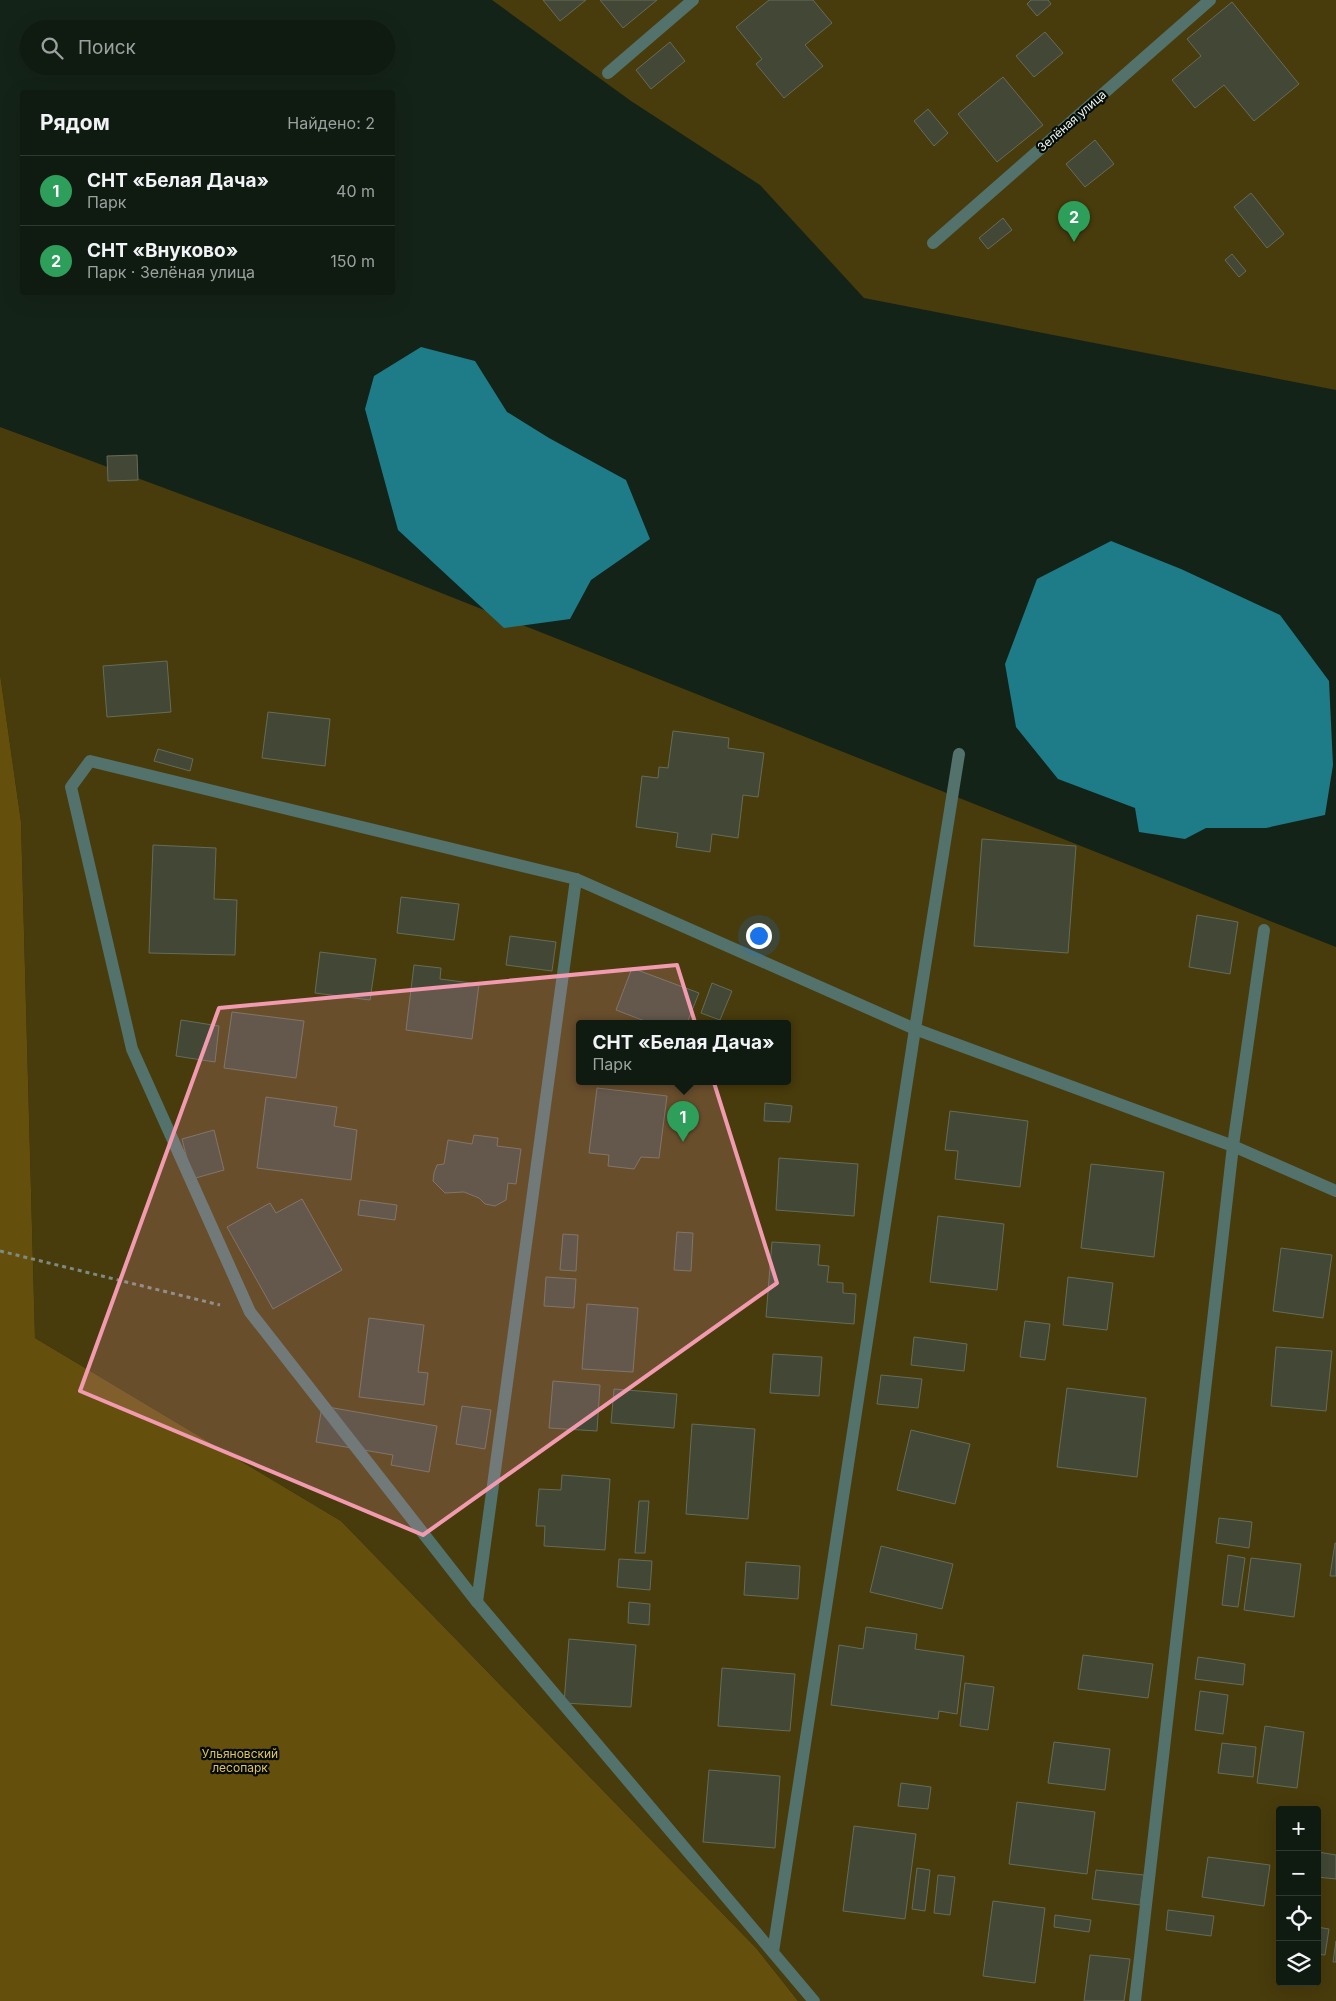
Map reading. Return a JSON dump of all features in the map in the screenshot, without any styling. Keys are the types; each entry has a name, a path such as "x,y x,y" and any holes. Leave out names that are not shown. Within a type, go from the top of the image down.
{"street":[{"path":"608,73 693,0"},
{"name":"Зелёная улица","path":"933,243 1210,0"},
{"path":"773,1952 914,1029 960,754"},
{"path":"814,2001 477,1602 250,1312 132,1049 71,787 90,761 576,879 914,1029 1232,1146 1336,1191"},
{"path":"477,1602 576,879"},
{"path":"1135,2001 1232,1146 1264,930"}],"path":[{"path":"0,1251 250,1312"}],"highlighted area":[{"path":"677,965 777,1283 423,1535 80,1391 219,1008"}],"shaded area":[{"path":"492,0 1336,0 1336,390 864,298 760,185 631,101"},
{"path":"0,427 358,560 1336,947 1336,2001 798,2001 756,1948 341,1521 35,1338 21,822 0,674"}],"green space":[{"name":"Ульяновский лесопарк","path":"0,674 21,822 35,1338 341,1521 756,1948 798,2001 0,2001"}],"water":[{"path":"421,347 475,361 507,412 549,438 626,480 650,539 591,580 570,619 504,628 398,530 365,409 374,376"},
{"path":"1111,541 1181,569 1280,615 1329,681 1333,765 1325,815 1266,828 1206,828 1185,839 1139,832 1135,808 1058,779 1016,727 1005,664 1037,579"}],"building":[{"path":"543,0 586,0 560,21"},
{"path":"600,0 657,0 623,28"},
{"path":"769,0 813,0 832,23 805,45 823,66 784,98 756,64 762,59 736,27"},
{"path":"1031,0 1048,0 1051,4 1037,16 1027,4"},
{"path":"1232,2 1299,84 1254,121 1224,85 1195,108 1172,80 1201,56 1187,39"},
{"path":"1045,32 1063,53 1034,77 1016,56"},
{"path":"670,42 685,61 651,89 636,70"},
{"path":"1003,77 1043,125 997,162 958,114"},
{"path":"928,109 948,133 934,146 914,121"},
{"path":"1095,140 1114,164 1085,187 1066,164"},
{"path":"1251,193 1284,234 1267,248 1234,207"},
{"path":"1003,218 1012,230 988,249 979,238"},
{"path":"1232,254 1246,271 1239,277 1225,260"},
{"path":"137,455 138,480 108,481 107,456"},
{"path":"167,661 171,712 107,717 103,666"},
{"path":"268,712 330,719 325,766 262,758"},
{"path":"673,731 729,738 728,748 764,753 758,797 743,795 738,838 712,834 710,852 676,847 678,833 636,827 642,776 658,778 659,767 668,768"},
{"path":"158,749 193,759 190,771 154,761"},
{"path":"982,839 1076,846 1068,953 974,946"},
{"path":"153,845 216,848 214,899 237,900 235,955 149,953"},
{"path":"401,897 459,904 454,940 397,933"},
{"path":"1197,915 1238,922 1230,974 1189,967"},
{"path":"510,936 556,942 552,971 506,965"},
{"path":"320,952 376,959 370,1000 315,993"},
{"path":"414,965 441,968 440,979 479,984 472,1039 406,1030"},
{"path":"632,968 699,993 688,1020 642,1020 616,1010"},
{"path":"712,983 732,991 720,1020 701,1013"},
{"path":"232,1012 304,1021 296,1078 224,1068"},
{"path":"181,1020 219,1026 215,1062 176,1056"},
{"path":"597,1088 667,1096 659,1158 641,1157 634,1169 608,1166 609,1155 589,1153"},
{"path":"266,1097 337,1107 334,1126 357,1130 351,1180 257,1168"},
{"path":"765,1103 792,1106 790,1122 764,1121"},
{"path":"950,1111 1028,1121 1020,1187 955,1179 958,1151 945,1150"},
{"path":"214,1130 224,1170 192,1179 182,1139"},
{"path":"474,1135 498,1138 497,1146 521,1149 516,1184 508,1183 506,1200 495,1206 485,1204 479,1198 464,1192 445,1193 433,1181 437,1165 444,1164 448,1140 472,1144"},
{"path":"779,1158 858,1164 854,1216 776,1210"},
{"path":"1091,1164 1164,1172 1154,1257 1081,1248"},
{"path":"302,1199 342,1270 273,1309 227,1227 270,1203 276,1213"},
{"path":"360,1200 397,1205 395,1220 358,1215"},
{"path":"938,1216 1004,1224 997,1290 930,1282"},
{"path":"677,1232 693,1233 691,1271 674,1270"},
{"path":"563,1234 578,1235 576,1271 560,1270"},
{"path":"772,1242 820,1245 818,1265 829,1266 827,1282 843,1283 843,1293 856,1294 854,1324 766,1317"},
{"path":"1281,1248 1332,1255 1323,1318 1273,1311"},
{"path":"546,1277 576,1279 574,1308 544,1306"},
{"path":"1068,1277 1113,1283 1107,1330 1063,1325"},
{"path":"587,1304 638,1308 633,1372 582,1369"},
{"path":"369,1318 424,1325 418,1372 428,1373 424,1405 359,1397"},
{"path":"1025,1321 1050,1324 1045,1360 1020,1357"},
{"path":"914,1337 967,1344 964,1371 911,1365"},
{"path":"1276,1347 1332,1351 1326,1411 1271,1406"},
{"path":"773,1354 822,1357 819,1396 770,1393"},
{"path":"881,1375 922,1379 918,1408 877,1404"},
{"path":"553,1381 600,1385 597,1431 549,1428"},
{"path":"1067,1388 1146,1398 1137,1477 1057,1467"},
{"path":"614,1389 677,1394 674,1428 611,1423"},
{"path":"322,1406 437,1426 429,1472 391,1465 393,1455 316,1442"},
{"path":"462,1406 491,1410 485,1449 456,1444"},
{"path":"692,1424 755,1429 748,1519 686,1514"},
{"path":"911,1430 970,1444 955,1504 897,1490"},
{"path":"562,1475 610,1479 605,1550 544,1546 545,1526 536,1526 539,1489 561,1490"},
{"path":"639,1501 649,1501 645,1553 635,1553"},
{"path":"1219,1518 1252,1522 1249,1548 1216,1543"},
{"path":"1335,1543 1336,1576 1330,1576"},
{"path":"881,1546 953,1564 942,1609 870,1592"},
{"path":"1228,1555 1245,1558 1238,1607 1222,1605"},
{"path":"1251,1558 1301,1564 1294,1617 1244,1610"},
{"path":"619,1559 652,1561 650,1590 617,1587"},
{"path":"746,1562 800,1566 798,1599 744,1595"},
{"path":"629,1602 650,1604 649,1625 628,1623"},
{"path":"866,1627 917,1634 915,1649 964,1656 957,1714 939,1711 938,1719 831,1705 839,1645 863,1649"},
{"path":"569,1639 636,1645 631,1707 564,1703"},
{"path":"1083,1655 1153,1664 1148,1698 1078,1689"},
{"path":"1198,1657 1245,1664 1243,1685 1195,1679"},
{"path":"722,1668 795,1674 790,1731 718,1726"},
{"path":"965,1683 994,1687 988,1730 960,1726"},
{"path":"1200,1691 1228,1695 1223,1734 1195,1730"},
{"path":"1265,1726 1304,1732 1297,1788 1257,1783"},
{"path":"1054,1742 1110,1749 1105,1790 1048,1783"},
{"path":"1222,1743 1256,1747 1253,1777 1218,1773"},
{"path":"709,1770 780,1776 775,1848 703,1842"},
{"path":"901,1783 931,1787 928,1809 898,1806"},
{"path":"1017,1802 1095,1812 1087,1874 1009,1864"},
{"path":"854,1826 916,1834 905,1919 843,1911"},
{"path":"1321,1852 1336,1855 1336,1879 1321,1877"},
{"path":"1208,1857 1270,1865 1264,1906 1202,1897"},
{"path":"917,1868 930,1870 925,1911 912,1909"},
{"path":"1096,1870 1144,1875 1140,1905 1092,1899"},
{"path":"938,1875 955,1877 950,1915 934,1913"},
{"path":"993,1901 1045,1908 1035,1983 983,1976"},
{"path":"1168,1910 1214,1916 1211,1936 1166,1930"},
{"path":"1055,1915 1091,1920 1089,1932 1054,1927"},
{"path":"1321,1928 1329,1929 1325,1955 1321,1954"},
{"path":"1336,1941 1336,1962 1333,1962"},
{"path":"1090,1955 1130,1959 1124,2001 1084,2001"}],"place":[{"name":"СНТ «Внуково»","path":"1074,242"},
{"name":"СНТ «Белая Дача»","path":"683,1142"}]}
